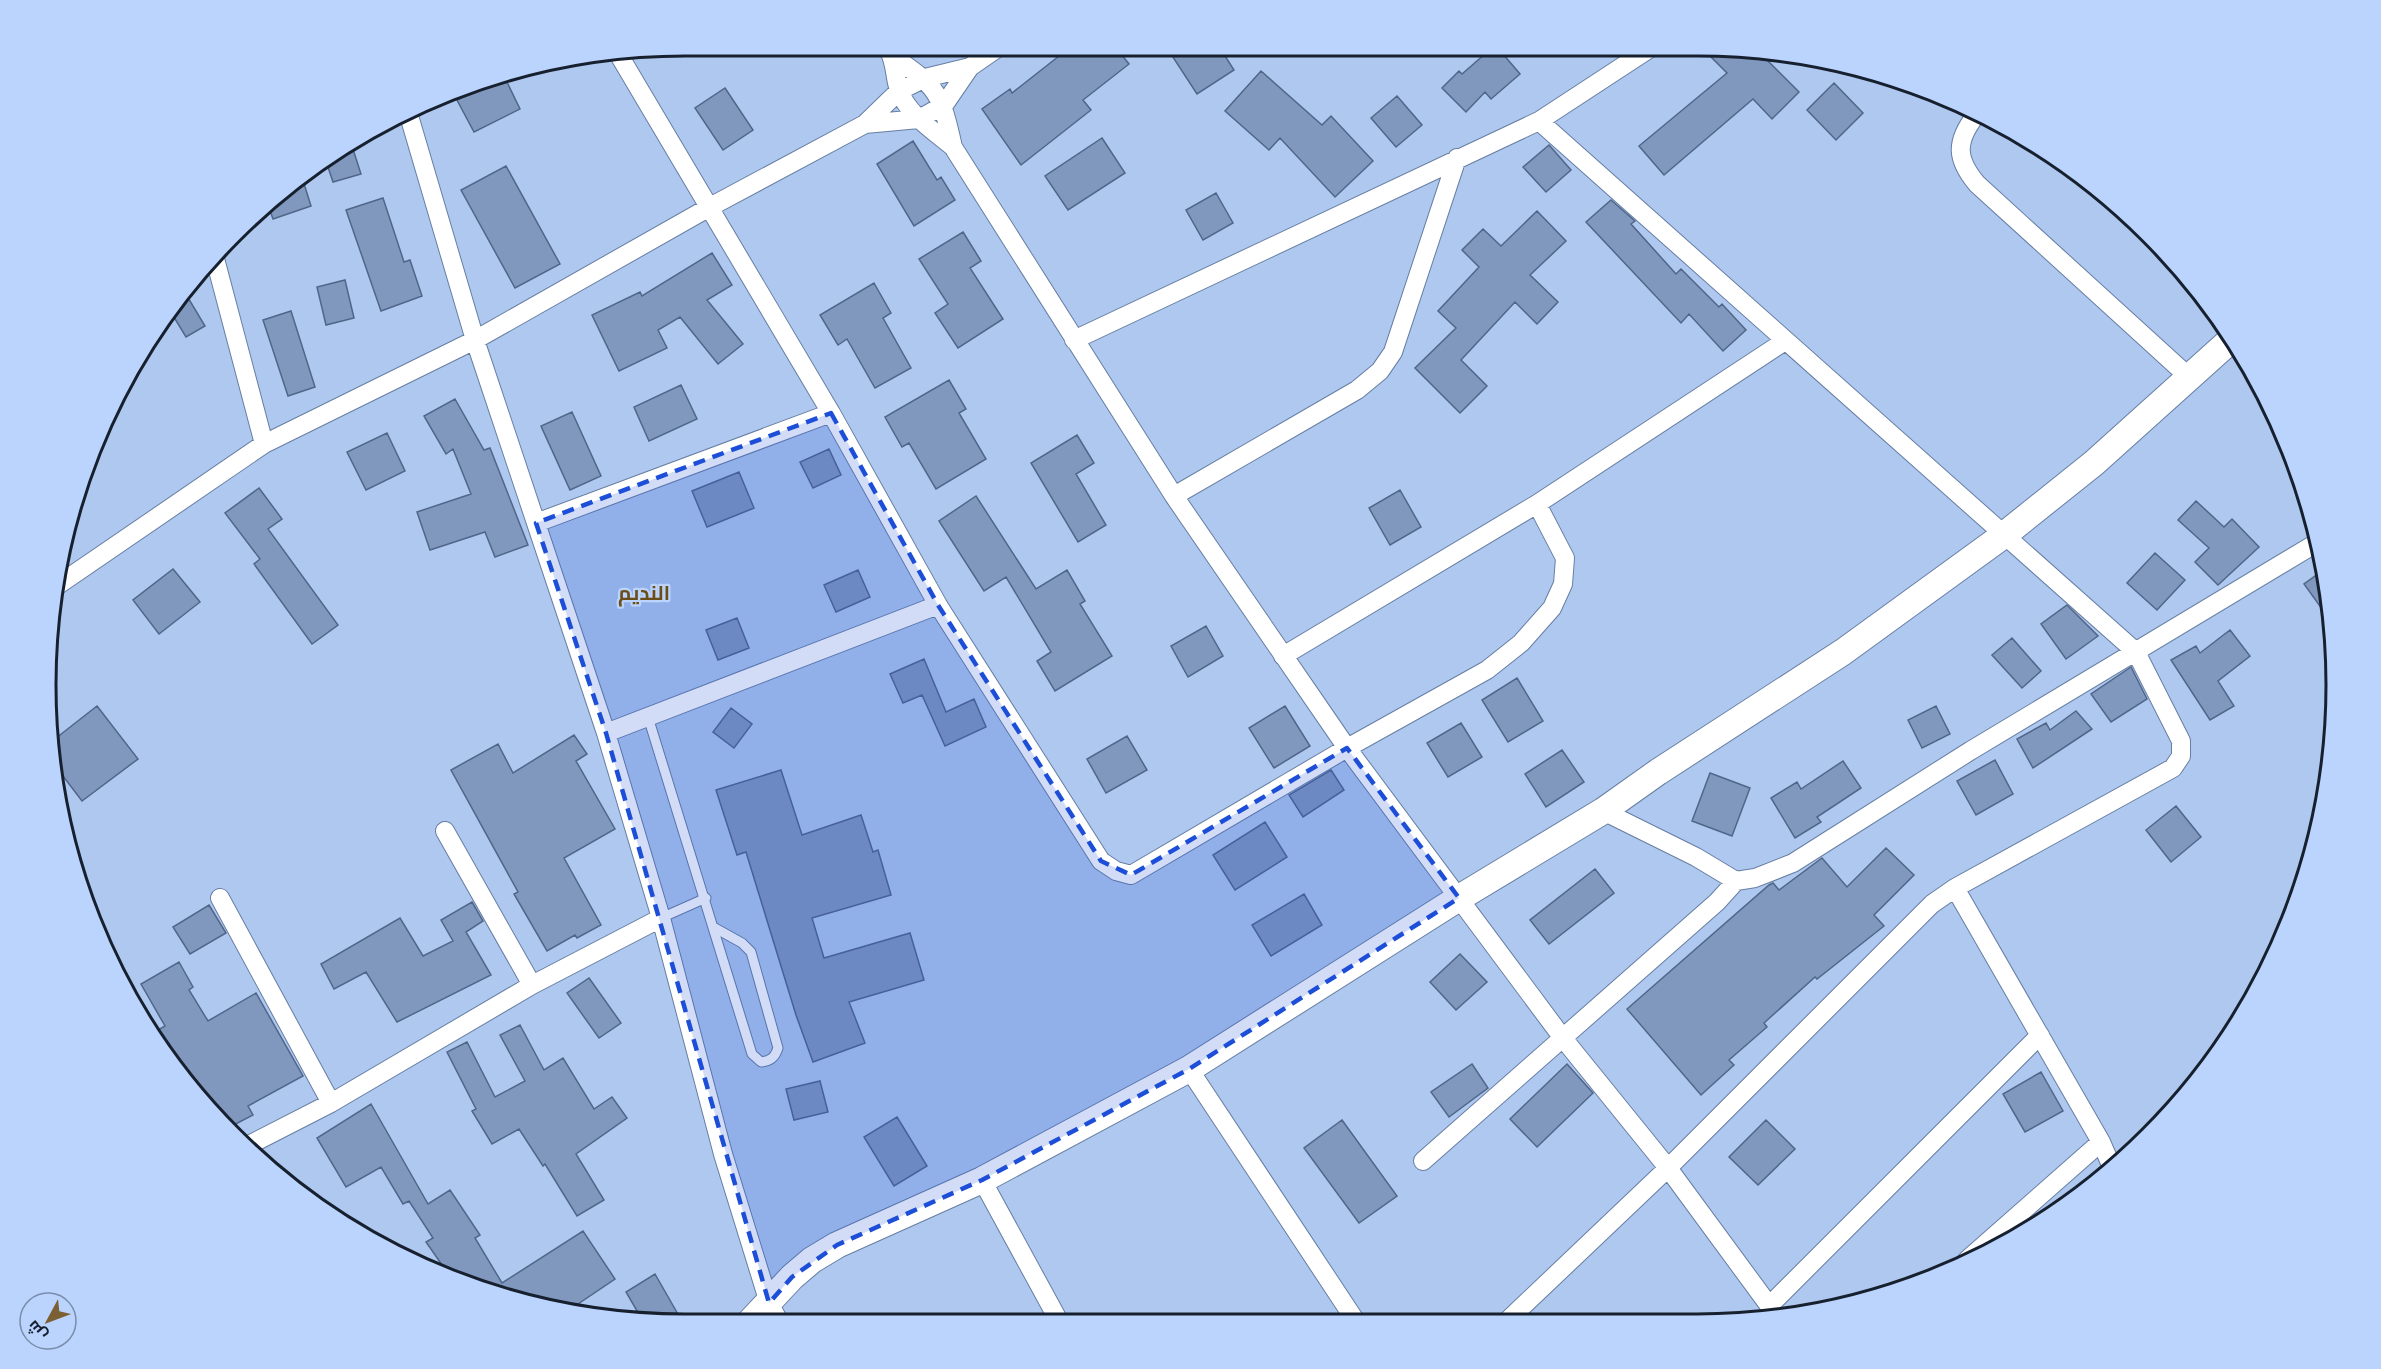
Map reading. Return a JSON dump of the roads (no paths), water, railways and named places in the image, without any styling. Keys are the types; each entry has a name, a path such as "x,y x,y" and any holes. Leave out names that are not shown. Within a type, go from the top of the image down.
{"main road":[{"path":"775,1313 792,1277 812,1260 837,1245 982,1180 1190,1069 1459,898 1604,812 1658,772 1843,652 2004,535 2094,463 2225,345"}],"street":[{"path":"891,56 899,91 919,119 953,147 1174,496 1347,748 1562,1037 1668,1168 1772,1309"},
{"path":"894,56 925,78 944,105 953,147"},
{"path":"865,124 919,119 944,105 970,67 986,56"},
{"path":"1074,340 1539,121 1638,56"},
{"path":"621,59 831,413 938,605 1101,861 1116,871 1131,875 1347,748 1487,670 1521,643 1552,608 1563,584 1565,558 1537,504"},
{"path":"65,580 264,444 475,340 708,208 865,124 899,91 925,78 970,67"},
{"path":"410,118 475,340 606,734 661,918 723,1154 775,1313"},
{"path":"1974,119 1960,145 1962,167 1977,184 2190,378"},
{"path":"1514,1314 1668,1168 1932,904 1955,888 2173,768 2181,756 2181,741 2136,652 1539,121"},
{"path":"1174,496 1357,390 1380,371 1392,352 1457,158"},
{"path":"217,265 264,444"},
{"path":"1283,656 1537,504 1785,341"},
{"path":"536,523 831,413"},
{"path":"1423,1161 1717,902 1736,881 1755,878 1793,863 1970,751 2310,547"},
{"path":"606,734 938,605"},
{"path":"1604,812 1696,856 1736,881"},
{"path":"446,831 532,985"},
{"path":"1955,888 2101,1142 2108,1159"},
{"path":"220,898 331,1103"},
{"path":"254,1142 331,1103 532,985 661,918"},
{"path":"1775,1308 2040,1035"},
{"path":"1190,1069 1351,1314"},
{"path":"1987,1242 2101,1142"},
{"path":"982,1180 1055,1314"}],"lane":[{"path":"648,717 706,898 752,1054 761,1062 768,1061 776,1055 778,1048 754,960 742,943 715,928"},
{"path":"661,918 706,898"}],"district":[{"name":"النديم","path":"644,592"}]}
